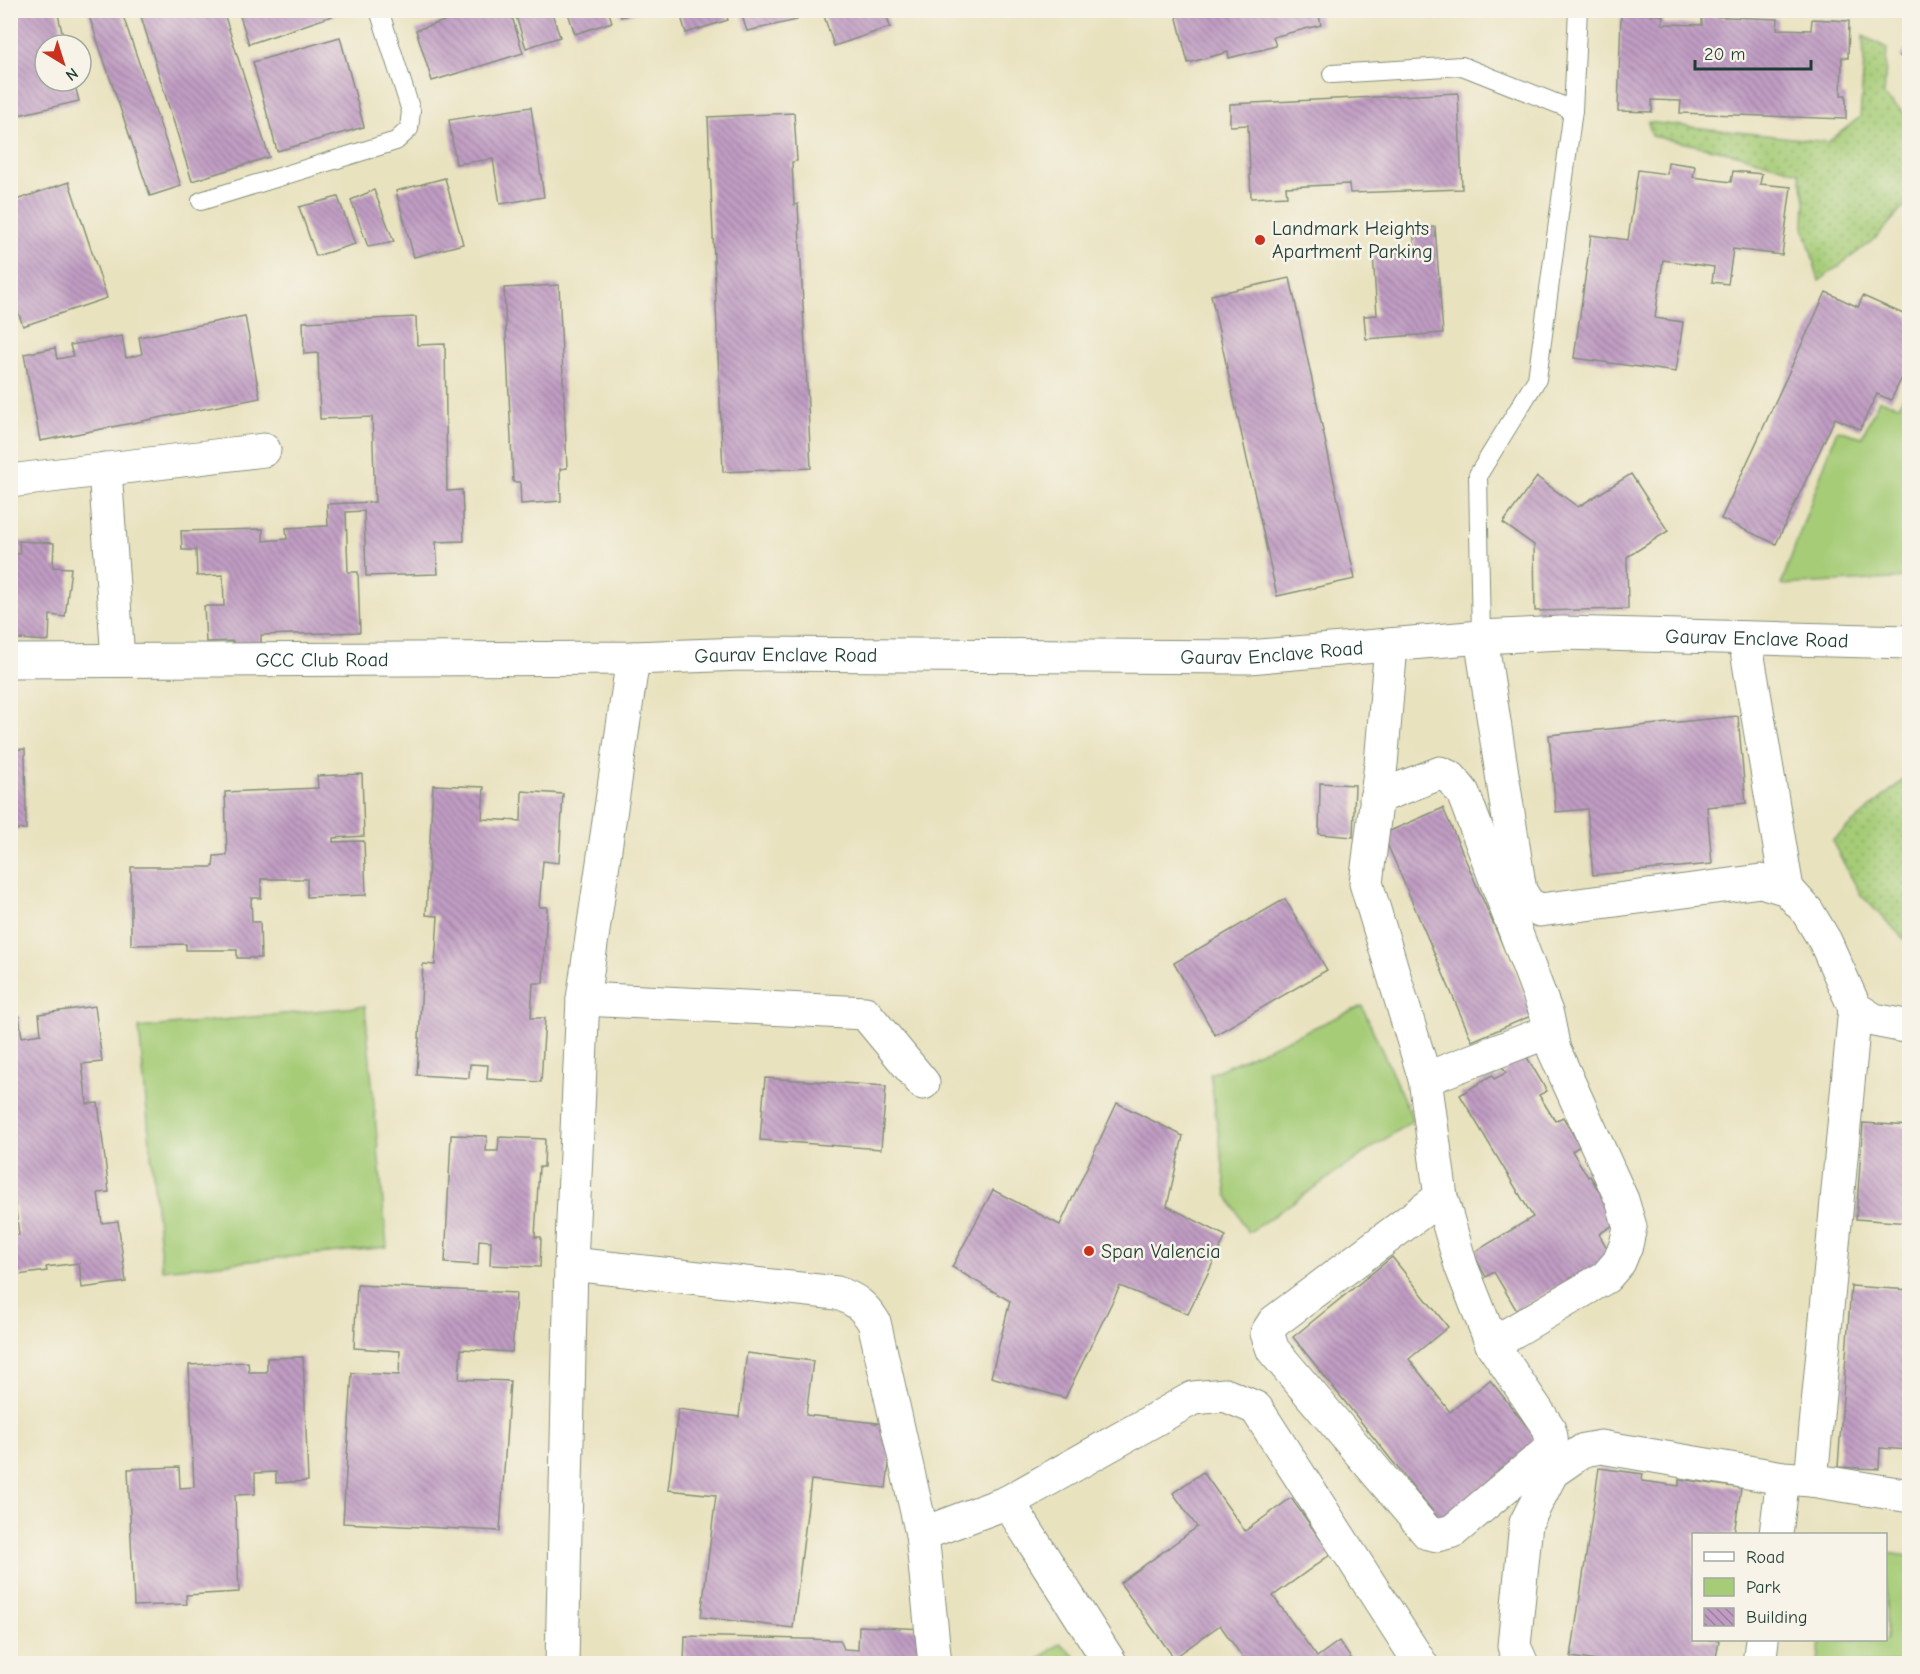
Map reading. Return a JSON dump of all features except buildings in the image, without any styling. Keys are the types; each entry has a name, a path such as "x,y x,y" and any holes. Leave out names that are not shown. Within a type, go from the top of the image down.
{"street":[{"path":"10,481 264,450"},
{"path":"105,469 118,660"},
{"name":"Gaurav Enclave Road","path":"633,658 742,654 1249,657 1481,637 1562,633 1910,642"},
{"path":"1481,637 1520,891 1528,904 1540,910 1761,881 1787,890 1807,911 1825,941 1855,1008 1797,1479 1776,1533"},
{"path":"1745,639 1787,890"},
{"path":"1391,645 1366,884 1425,1079 1441,1197 1461,1266 1492,1344 1548,1427 1552,1437 1551,1446 1547,1452 1453,1531 1437,1535 1428,1533 1273,1350 1267,1333 1274,1322 1441,1197"},
{"path":"562,1664 571,1264 583,999 633,658"},
{"name":"GCC Club Road","path":"10,661 633,658"},
{"path":"1376,798 1440,772 1451,778 1463,793 1547,1015 1554,1050 1622,1200 1629,1227 1626,1245 1619,1262 1606,1277 1492,1344"},
{"path":"583,999 865,1013 923,1083"},
{"path":"1855,1008 1874,1020 1910,1027"},
{"path":"1425,1079 1550,1031"},
{"path":"571,1264 837,1293 852,1297 865,1307 874,1322 922,1534 935,1664"},
{"path":"922,1534 1008,1502 1192,1398 1225,1395 1256,1408 1420,1664"},
{"path":"1522,1664 1514,1646 1526,1523 1552,1472 1584,1450 1601,1447 1910,1496"},
{"path":"1008,1502 1111,1664"},
{"path":"1759,1664 1762,1641"}],"lane":[{"path":"201,201 396,141 410,129 411,111 379,10"},
{"path":"1481,637 1478,475 1537,379 1573,110 1578,10"},
{"path":"1332,74 1462,66 1573,110"}],"green space":[{"path":"1863,36 1887,48 1884,96 1909,117 1909,204 1876,238 1819,281 1804,227 1805,200 1799,172 1737,154 1652,136 1648,122 1828,142 1860,117 1864,61"},
{"path":"1909,386 1909,578 1781,585 1837,430 1862,437 1879,400 1899,405"},
{"path":"1909,775 1909,944 1861,895 1832,841"},
{"path":"365,1006 387,1247 162,1270 139,1028"},
{"path":"1362,1006 1413,1120 1248,1233 1227,1194 1210,1074"},
{"path":"1887,1553 1909,1556 1909,1663 1818,1663 1820,1641 1887,1641"},
{"path":"1060,1643 1082,1663 1034,1663"}],"place":[{"name":"Landmark Heights Apartment Parking","path":"1260,240"},
{"name":"Span Valencia","path":"1089,1251"}]}
